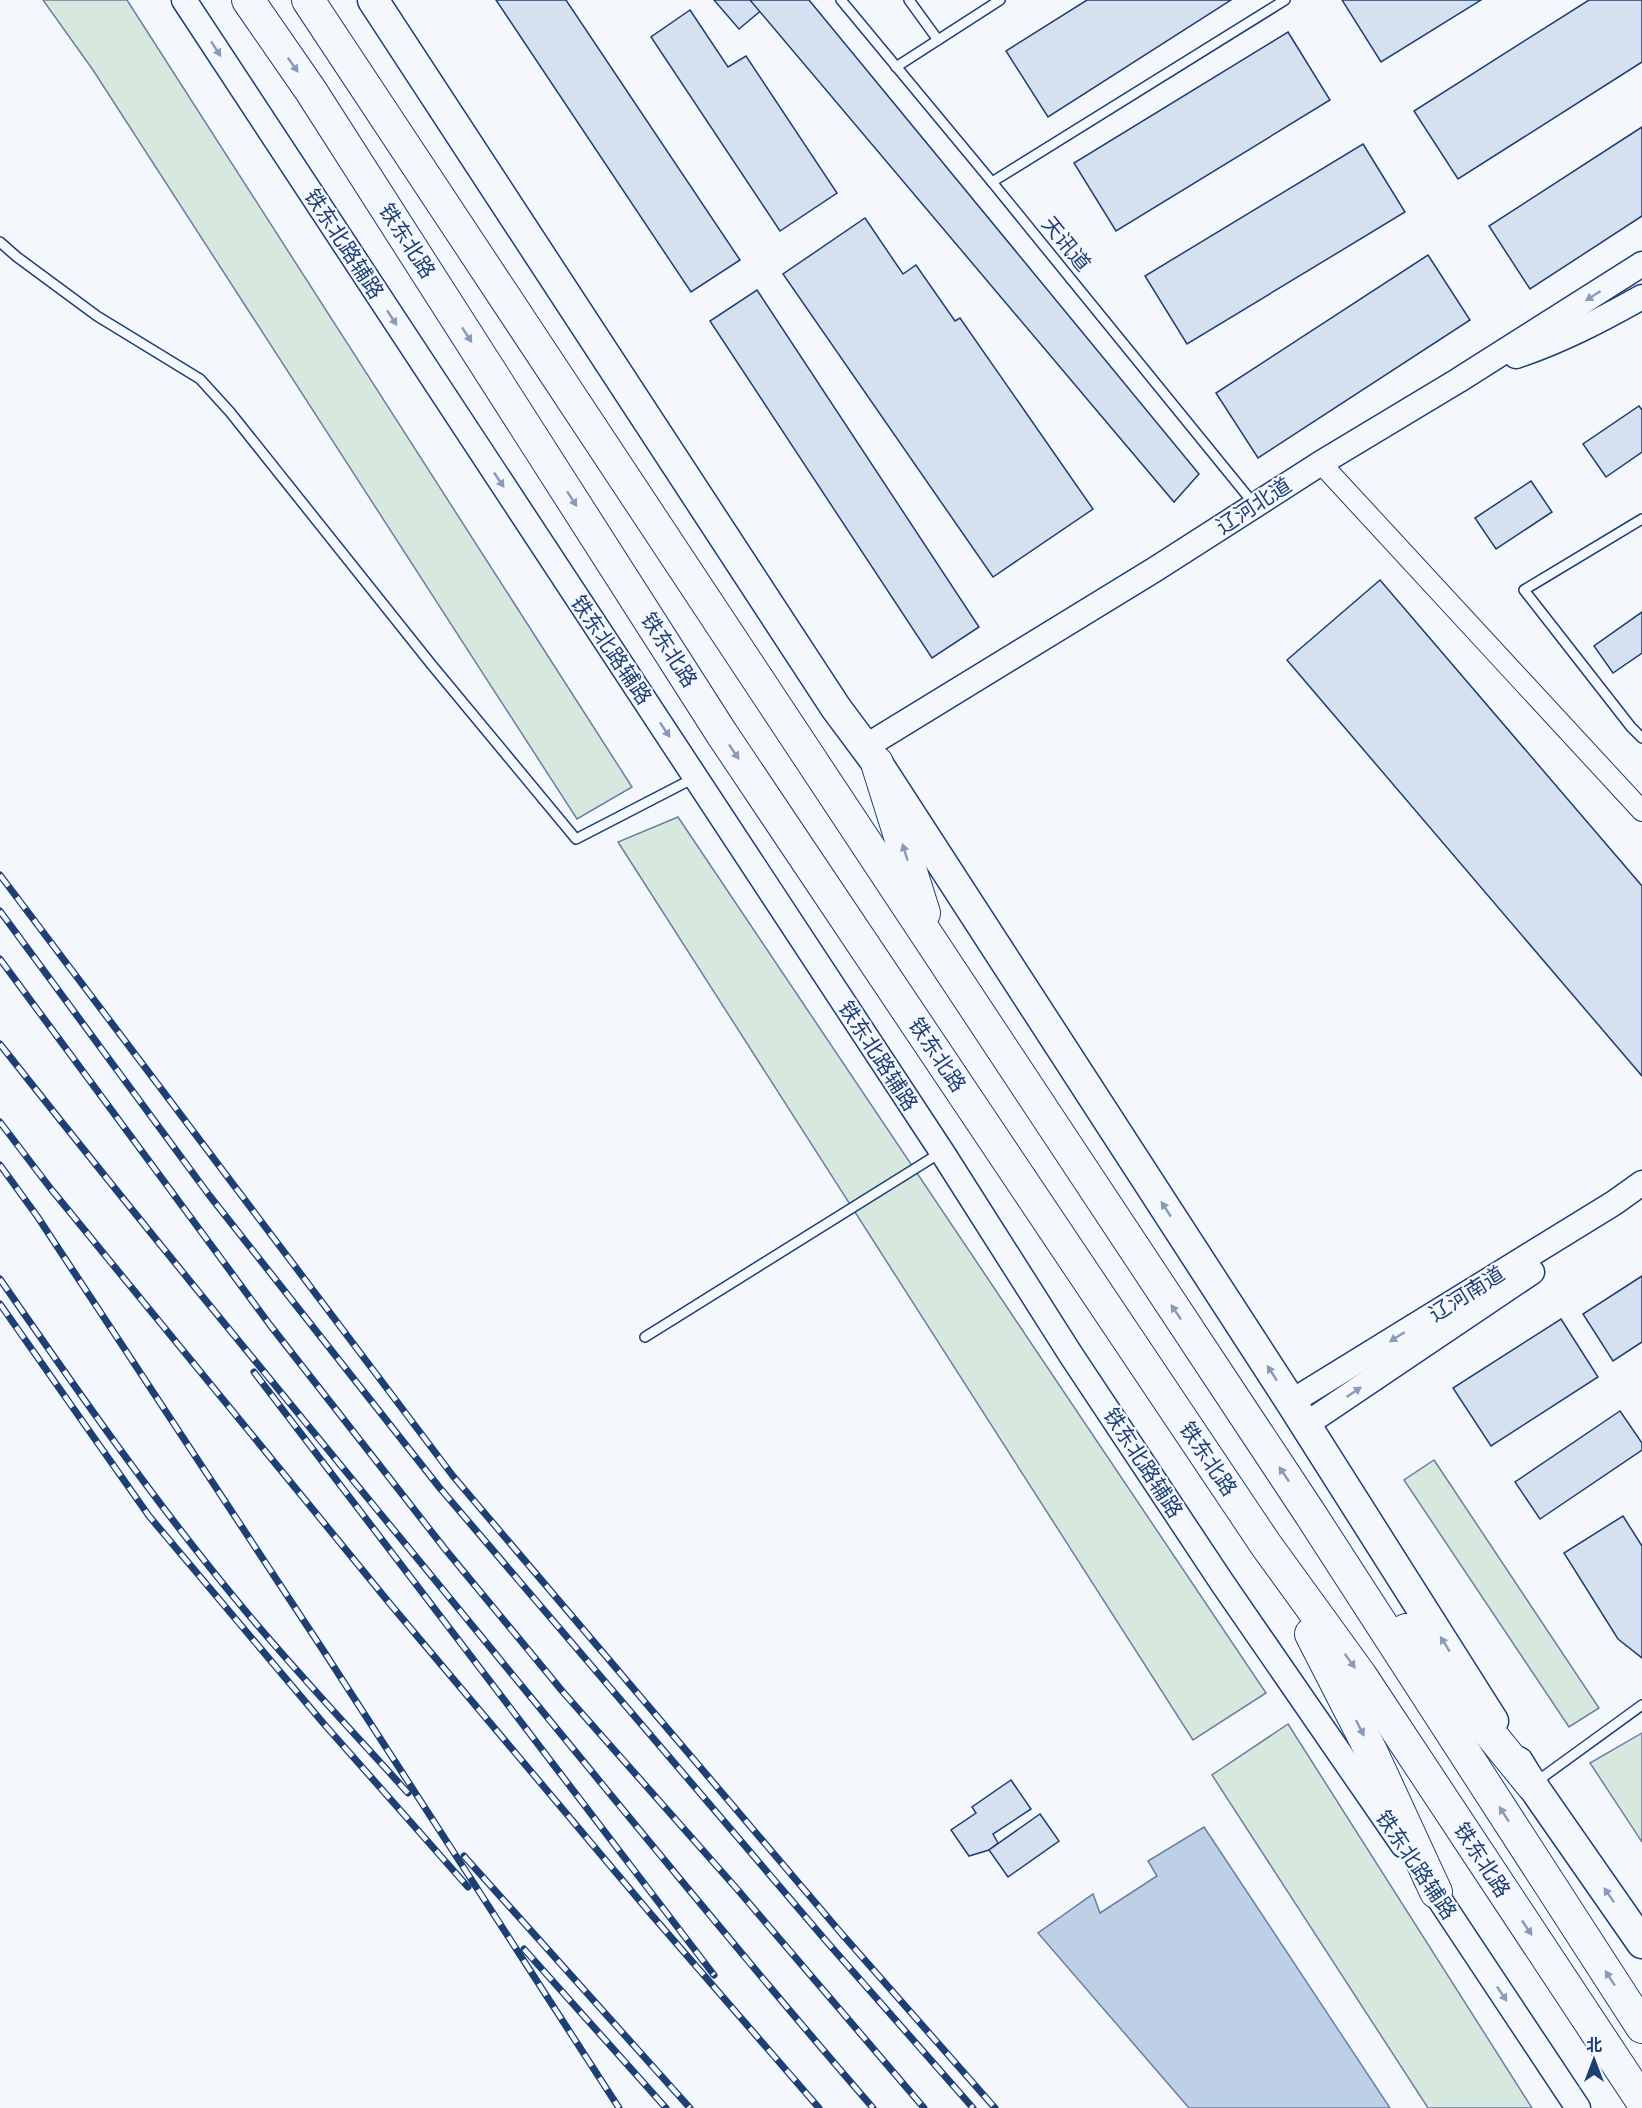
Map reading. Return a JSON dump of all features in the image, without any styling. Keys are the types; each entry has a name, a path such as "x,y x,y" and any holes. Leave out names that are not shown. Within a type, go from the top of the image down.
{"highway":[{"name":"铁东北路","path":"248,0 311,91 722,734 1266,1545 1361,1676 1642,2101"},
{"name":"铁东北路","path":"308,0 1309,1512 1642,2027"},
{"path":"871,755 935,948"},
{"path":"1309,1512 1532,1785"},
{"path":"1266,1545 1371,1751 1436,1892"}],"main road":[{"path":"373,0 829,698 871,755 1298,1413 1475,1691 1532,1785 1642,1943"}],"street":[{"name":"铁东北路辅路","path":"184,0 942,1152 1071,1354 1223,1584 1436,1892 1578,2108"},
{"name":"辽河北道","path":"1258,510 1321,463 1544,328 1642,264"},
{"name":"辽河北道","path":"871,755 1258,510 1328,471 1514,357 1570,336 1642,297"},
{"path":"1328,471 1642,811"},
{"name":"辽河南道","path":"1298,1413 1642,1183"},
{"name":"辽河南道","path":"1298,1413 1642,1198"}],"lane":[{"name":"天讯道","path":"841,0 1258,510"},
{"path":"909,0 938,40"},
{"path":"896,67 1000,0"},
{"path":"992,182 1285,0"},
{"path":"0,242 17,258 97,316 200,380 230,412 431,664 576,838 696,777"},
{"path":"1642,519 1524,590 1642,738"},
{"path":"645,1337 942,1152"},
{"path":"1532,1785 1642,1705"}],"shaded area":[{"path":"43,0 127,0 632,787 577,819 93,70"},
{"path":"678,817 1266,1693 1193,1740 618,842"},
{"path":"1434,1460 1599,1708 1569,1727 1404,1480"},
{"path":"1288,1724 1532,2108 1428,2108 1212,1775"},
{"path":"1642,1733 1642,1842 1590,1763"}],"water":[{"path":"1204,1827 1390,2108 1189,2108 1038,1933 1093,1894 1100,1913 1157,1876 1148,1861"}],"building":[{"path":"496,0 566,0 740,260 691,292"},
{"path":"714,0 757,0 764,8 739,29"},
{"path":"750,0 809,0 1199,474 1174,502"},
{"path":"1087,0 1231,0 1048,117 1006,51"},
{"path":"1342,0 1481,0 1381,62"},
{"path":"1589,0 1642,0 1642,62 1458,179 1414,111"},
{"path":"690,10 728,67 746,56 837,193 780,231 651,37"},
{"path":"1288,32 1330,100 1116,231 1074,163"},
{"path":"1642,127 1642,216 1530,289 1489,226"},
{"path":"1363,144 1405,212 1187,344 1145,276"},
{"path":"865,218 903,274 916,265 955,321 960,318 1093,509 993,577 783,274"},
{"path":"1428,255 1470,320 1258,458 1216,393"},
{"path":"757,290 979,627 932,658 710,321"},
{"path":"1639,406 1642,410 1642,452 1606,477 1583,444"},
{"path":"1531,481 1552,512 1496,549 1475,518"},
{"path":"1380,580 1642,886 1642,1076 1287,660"},
{"path":"1642,612 1642,653 1613,673 1594,646"},
{"path":"1642,1276 1642,1342 1613,1361 1583,1314"},
{"path":"1561,1319 1598,1377 1491,1446 1453,1388"},
{"path":"1620,1411 1642,1443 1642,1450 1540,1519 1515,1482"},
{"path":"1623,1516 1642,1546 1642,1658 1618,1639 1564,1553"},
{"path":"1011,1780 1031,1809 993,1834 998,1843 989,1850 969,1856 951,1830 976,1813 972,1807"},
{"path":"1040,1814 1059,1841 1008,1877 989,1850"}],"railway":[{"path":"0,875 453,1476 841,1933 995,2108"},
{"path":"0,911 209,1195 439,1487 827,1942 973,2108"},
{"path":"0,959 270,1325 445,1549 563,1692 737,1889 924,2108"},
{"path":"0,1044 172,1259 615,1800 873,2108"},
{"path":"0,1122 51,1189 391,1605 650,1913 819,2108"},
{"path":"0,1165 37,1216 323,1650 619,2108"},
{"path":"0,1279 182,1533 287,1659 408,1793"},
{"path":"0,1304 149,1516 324,1724 468,1887"},
{"path":"254,1372 714,1975"},
{"path":"464,1856 690,2108"},
{"path":"524,1949 666,2108"}]}
